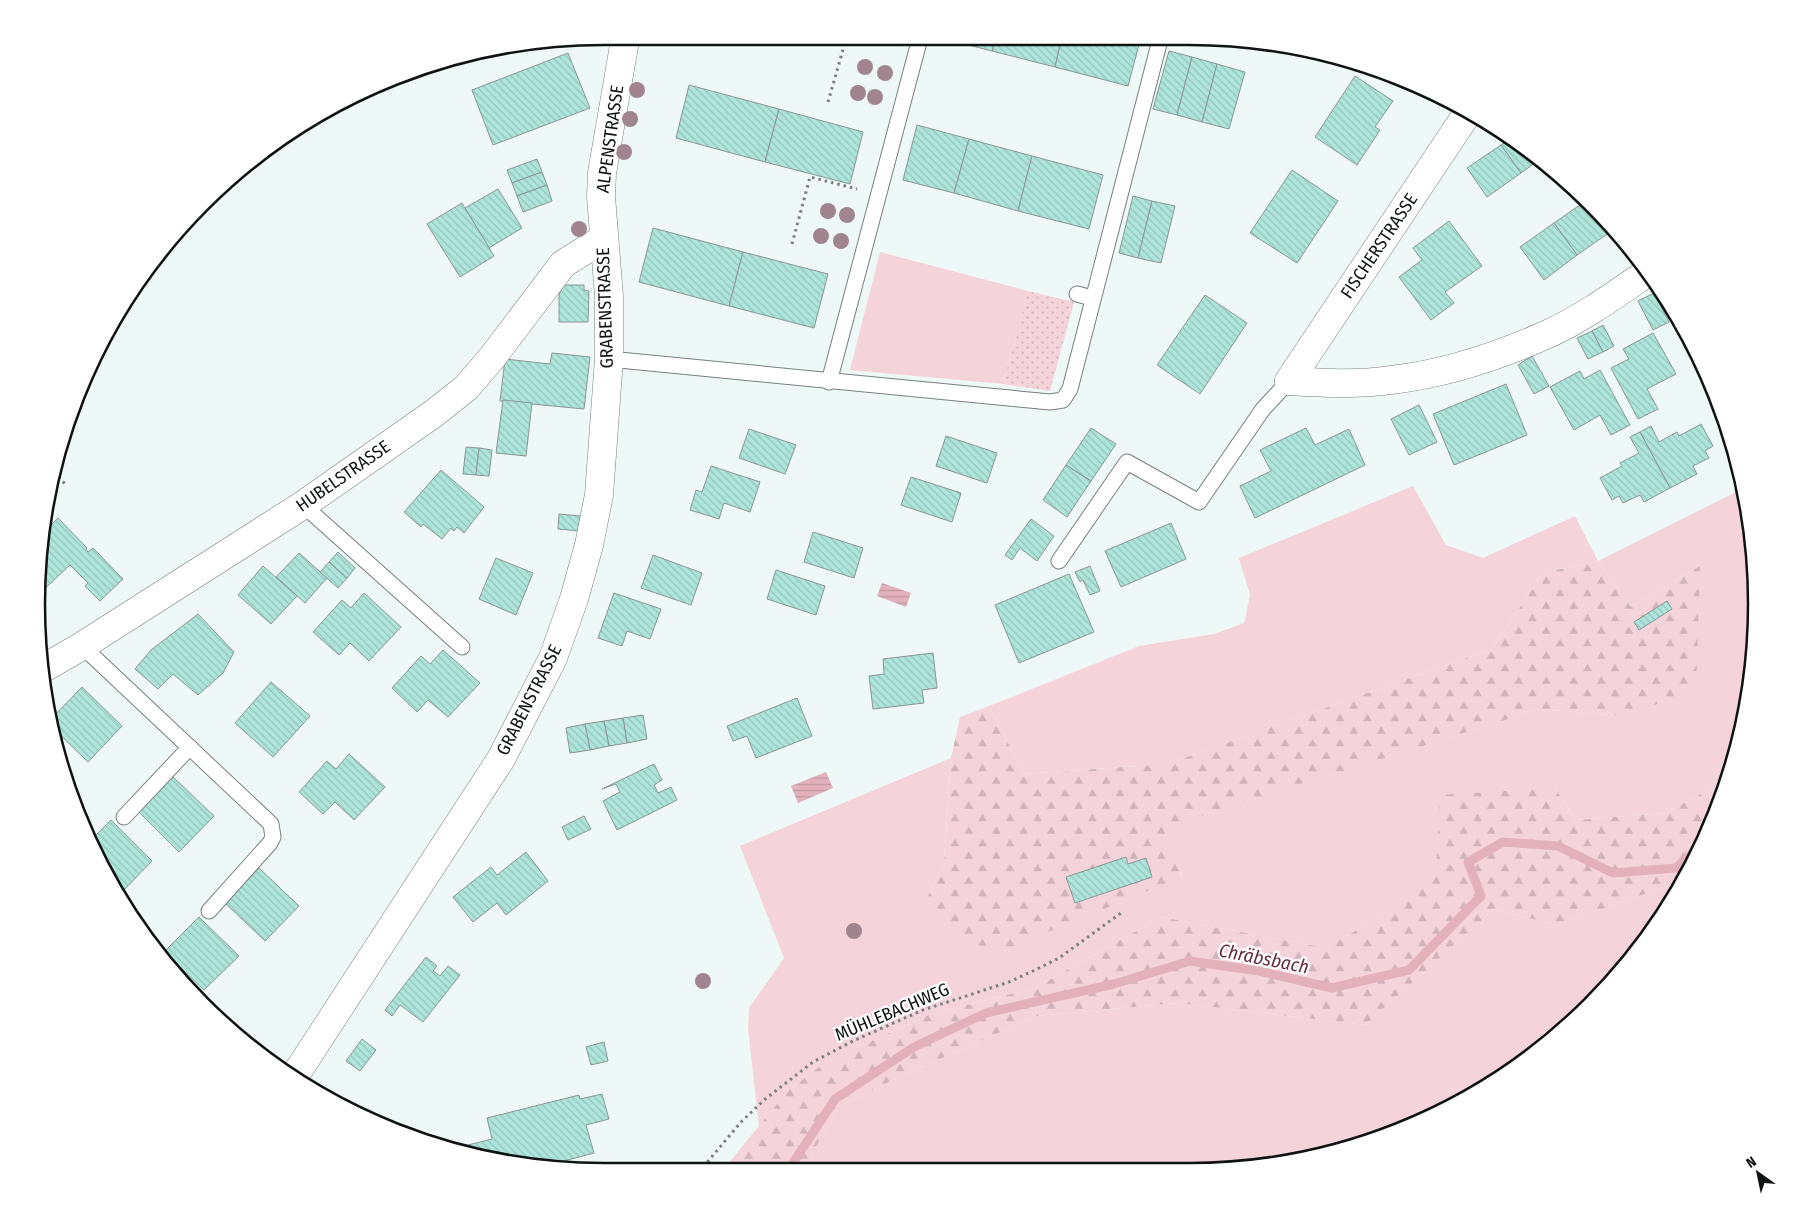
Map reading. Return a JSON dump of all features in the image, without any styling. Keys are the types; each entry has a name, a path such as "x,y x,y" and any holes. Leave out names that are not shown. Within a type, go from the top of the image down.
{"street":[{"name":"ALPENSTRASSE","path":"603,239 602,173 624,45"},
{"name":"FISCHERSTRASSE","path":"1289,381 1464,117"},
{"name":"GRABENSTRASSE","path":"297,1072 501,758 553,658 574,599 589,544 599,495 609,359 609,296 603,239"},
{"name":"HUBELSTRASSE","path":"49,665 303,505 433,414 466,388 491,359 563,264 603,239"},
{"path":"1289,381 1348,384 1435,373 1549,334 1608,300 1642,277"}],"lane":[{"path":"829,382 918,45"},
{"path":"609,359 829,382 1057,402 1063,400 1070,389 1092,298 1123,152 1158,45"},
{"path":"1076,294 1092,298"},
{"path":"1058,560 1127,462 1200,502 1262,410 1289,381"},
{"path":"303,505 462,647"},
{"path":"82,646 268,818 273,830 270,843 209,911"},
{"path":"124,817 190,747"}],"path":[{"path":"828,102 844,45"},
{"path":"792,244 810,177 854,188"},
{"path":"60,478 67,486"},
{"name":"MÜHLEBACHWEG","path":"706,1163 741,1122 764,1100 814,1062 853,1041 923,1010 1009,982 1033,971 1059,958 1121,913"}],"green space":[{"path":"880,252 1028,291 1003,384 850,370"},
{"path":"1028,291 1074,302 1050,391 1003,384"},
{"path":"1413,486 1446,545 1483,558 1575,516 1598,561 1543,573 1492,649 1167,764 1024,774 989,706 1139,646 1214,634 1244,623 1250,595 1239,558"},
{"path":"1736,492 1747,567 1747,641 1737,713 1729,749 1718,785 1666,813 1576,820 1555,788 1375,919 1326,948 1161,917 1035,988 931,1014 819,1067 788,1091 759,1127 748,1029 749,1008 784,958 740,846 951,758 944,863 927,898 1182,876 1162,828 1540,709 1621,716 1700,566 1631,607 1598,561"},
{"path":"1598,561 1631,607 1700,566 1696,691 1621,716 1540,709 1163,828 1182,877 1012,947 965,945 927,898 944,863 951,758 960,717 989,706 1024,774 1167,764 1492,649 1543,573"},
{"path":"1718,785 1705,818 1673,884 1556,925 1494,909 1365,1025 1177,1003 1037,1016 897,1078 838,1107 807,1163 728,1163 788,1091 819,1067 931,1014 1035,988 1161,917 1326,948 1375,919 1436,874 1440,795 1555,788 1576,820 1666,813"},
{"path":"1673,884 1654,915 1609,973 1558,1024 1500,1069 1468,1088 1403,1120 1369,1133 1334,1144 1298,1152 1226,1162 807,1163 838,1107 897,1078 1037,1016 1177,1003 1365,1025 1494,909 1556,925"}],"shaded area":[{"path":"882,583 911,593 906,607 877,596"},
{"path":"826,772 833,788 798,803 791,786"}],"building":[{"path":"968,45 993,45 992,51"},
{"path":"993,45 1060,45 1055,67 992,51"},
{"path":"1060,45 1139,45 1128,86 1055,67"},
{"path":"1169,51 1192,57 1177,115 1153,109"},
{"path":"568,53 590,108 493,145 472,90"},
{"path":"1192,57 1217,64 1202,122 1177,115"},
{"path":"1217,64 1245,72 1229,129 1202,122"},
{"path":"1355,76 1393,101 1375,127 1380,130 1357,165 1315,137"},
{"path":"689,85 779,109 765,162 676,138"},
{"path":"779,109 863,132 850,184 765,162"},
{"path":"917,125 969,139 954,193 903,180"},
{"path":"969,139 1032,156 1018,211 954,193"},
{"path":"1505,143 1533,164 1521,173 1501,145"},
{"path":"1501,145 1521,173 1487,197 1467,168"},
{"path":"1032,156 1103,175 1089,229 1018,211"},
{"path":"537,159 542,172 512,183 507,170"},
{"path":"1292,170 1338,201 1297,263 1250,233"},
{"path":"542,172 547,185 517,196 512,183"},
{"path":"547,185 552,201 523,212 517,196"},
{"path":"498,189 522,228 489,248 465,208"},
{"path":"1133,196 1152,201 1138,258 1119,253"},
{"path":"1152,201 1175,206 1161,263 1138,258"},
{"path":"462,203 494,256 460,277 427,224"},
{"path":"1580,205 1608,234 1577,255 1554,223"},
{"path":"1449,221 1482,266 1445,292 1454,303 1431,320 1399,277 1422,260 1413,248"},
{"path":"1554,223 1577,255 1544,280 1520,247"},
{"path":"653,228 743,252 729,306 639,282"},
{"path":"743,252 828,274 814,328 729,306"},
{"path":"563,285 584,285 584,290 589,291 588,322 559,322 559,295"},
{"path":"1654,293 1669,322 1653,330 1638,301"},
{"path":"1205,295 1247,323 1200,394 1157,365"},
{"path":"1603,325 1614,346 1603,352 1592,331"},
{"path":"1592,331 1603,352 1588,359 1577,338"},
{"path":"1653,333 1676,374 1647,389 1658,409 1638,419 1611,368 1629,359 1623,349"},
{"path":"552,353 590,357 584,409 500,401 505,359 550,364"},
{"path":"1532,356 1549,386 1534,394 1518,365"},
{"path":"1600,370 1630,425 1611,435 1600,415 1574,430 1550,387 1580,371 1584,379"},
{"path":"1506,384 1527,435 1454,465 1433,414"},
{"path":"503,400 532,403 526,456 496,453"},
{"path":"1419,405 1437,442 1409,455 1391,419"},
{"path":"1701,424 1713,446 1705,451 1709,458 1693,466 1697,474 1670,488 1640,432 1651,426 1659,442 1677,432 1679,436"},
{"path":"1091,428 1116,444 1091,481 1066,465"},
{"path":"1306,428 1315,445 1349,429 1365,465 1255,518 1240,486 1271,471 1260,450"},
{"path":"749,429 796,445 785,474 739,458"},
{"path":"1640,432 1670,488 1644,502 1640,495 1623,503 1619,496 1612,500 1600,478 1622,466 1620,463 1639,453 1630,437"},
{"path":"946,436 997,453 987,483 936,466"},
{"path":"466,447 479,448 476,475 463,474"},
{"path":"479,448 492,450 489,476 476,475"},
{"path":"1066,465 1091,481 1067,517 1043,500"},
{"path":"711,466 760,482 750,512 724,503 719,519 690,510 696,490 702,492"},
{"path":"441,470 484,507 464,533 457,527 454,531 451,528 442,539 423,524 421,527 404,512"},
{"path":"911,477 961,493 952,522 901,505"},
{"path":"559,514 580,516 578,531 558,529"},
{"path":"58,518 87,548 88,552 93,548 123,579 100,601 85,586 88,583 70,565 45,588 51,525"},
{"path":"1031,519 1054,536 1037,561 1020,548 1012,560 1005,555"},
{"path":"1171,523 1186,559 1121,587 1105,551"},
{"path":"813,532 863,548 854,578 804,562"},
{"path":"338,552 355,568 347,578 329,562"},
{"path":"299,553 327,578 305,603 276,577"},
{"path":"653,555 702,573 691,605 641,588"},
{"path":"496,558 533,573 516,615 479,599"},
{"path":"329,562 347,578 338,588 320,572"},
{"path":"263,566 297,596 271,624 238,595"},
{"path":"1090,566 1100,591 1090,595 1083,580 1080,582 1075,572"},
{"path":"776,570 825,586 816,615 767,599"},
{"path":"1069,574 1094,632 1019,663 995,605"},
{"path":"364,593 401,627 369,661 350,643 339,655 313,632 342,600 351,608"},
{"path":"614,593 661,609 650,639 627,631 622,646 598,638"},
{"path":"1667,601 1672,609 1639,630 1634,622"},
{"path":"198,614 234,652 223,673 198,695 173,674 158,689 135,669 151,650"},
{"path":"443,650 480,683 448,717 428,700 417,712 392,688 421,656 430,664"},
{"path":"933,653 937,688 922,690 924,703 873,709 869,676 884,674 883,659"},
{"path":"271,682 310,716 273,757 235,723"},
{"path":"82,687 122,726 88,762 61,736 56,714"},
{"path":"797,698 812,736 756,758 747,736 733,741 727,726"},
{"path":"643,715 647,739 627,743 623,718"},
{"path":"623,718 627,743 609,746 604,721"},
{"path":"604,721 609,746 590,750 585,724"},
{"path":"585,724 590,750 570,753 566,728"},
{"path":"349,754 385,787 354,820 335,802 323,814 299,792 327,761 336,769"},
{"path":"654,764 662,780 654,785 658,793 671,787 677,800 617,830 603,801 620,792 616,784 602,789"},
{"path":"173,777 214,816 179,852 139,812"},
{"path":"584,816 591,829 568,840 562,827"},
{"path":"111,820 152,861 124,890 96,835"},
{"path":"526,852 548,881 506,915 497,903 473,922 453,897 491,867 497,875"},
{"path":"1126,857 1128,864 1146,858 1152,877 1075,903 1066,877"},
{"path":"259,868 299,906 265,941 225,903"},
{"path":"199,917 239,956 204,990 178,965 166,950"},
{"path":"426,957 437,966 433,971 440,976 448,966 460,975 423,1022 400,1005 392,1016 385,1010"},
{"path":"362,1039 376,1050 360,1071 346,1061"},
{"path":"604,1042 608,1061 591,1065 586,1047"},
{"path":"602,1094 609,1119 586,1125 594,1153 562,1161 531,1158 466,1146 492,1139 487,1118 579,1095 580,1099"}],"waterway":[{"name":"Chräbsbach","path":"793,1163 835,1099 914,1047 986,1013 1114,984 1190,961 1259,971 1332,988 1409,970 1481,896 1468,862 1503,842 1558,846 1613,873 1676,868 1686,860"}]}
